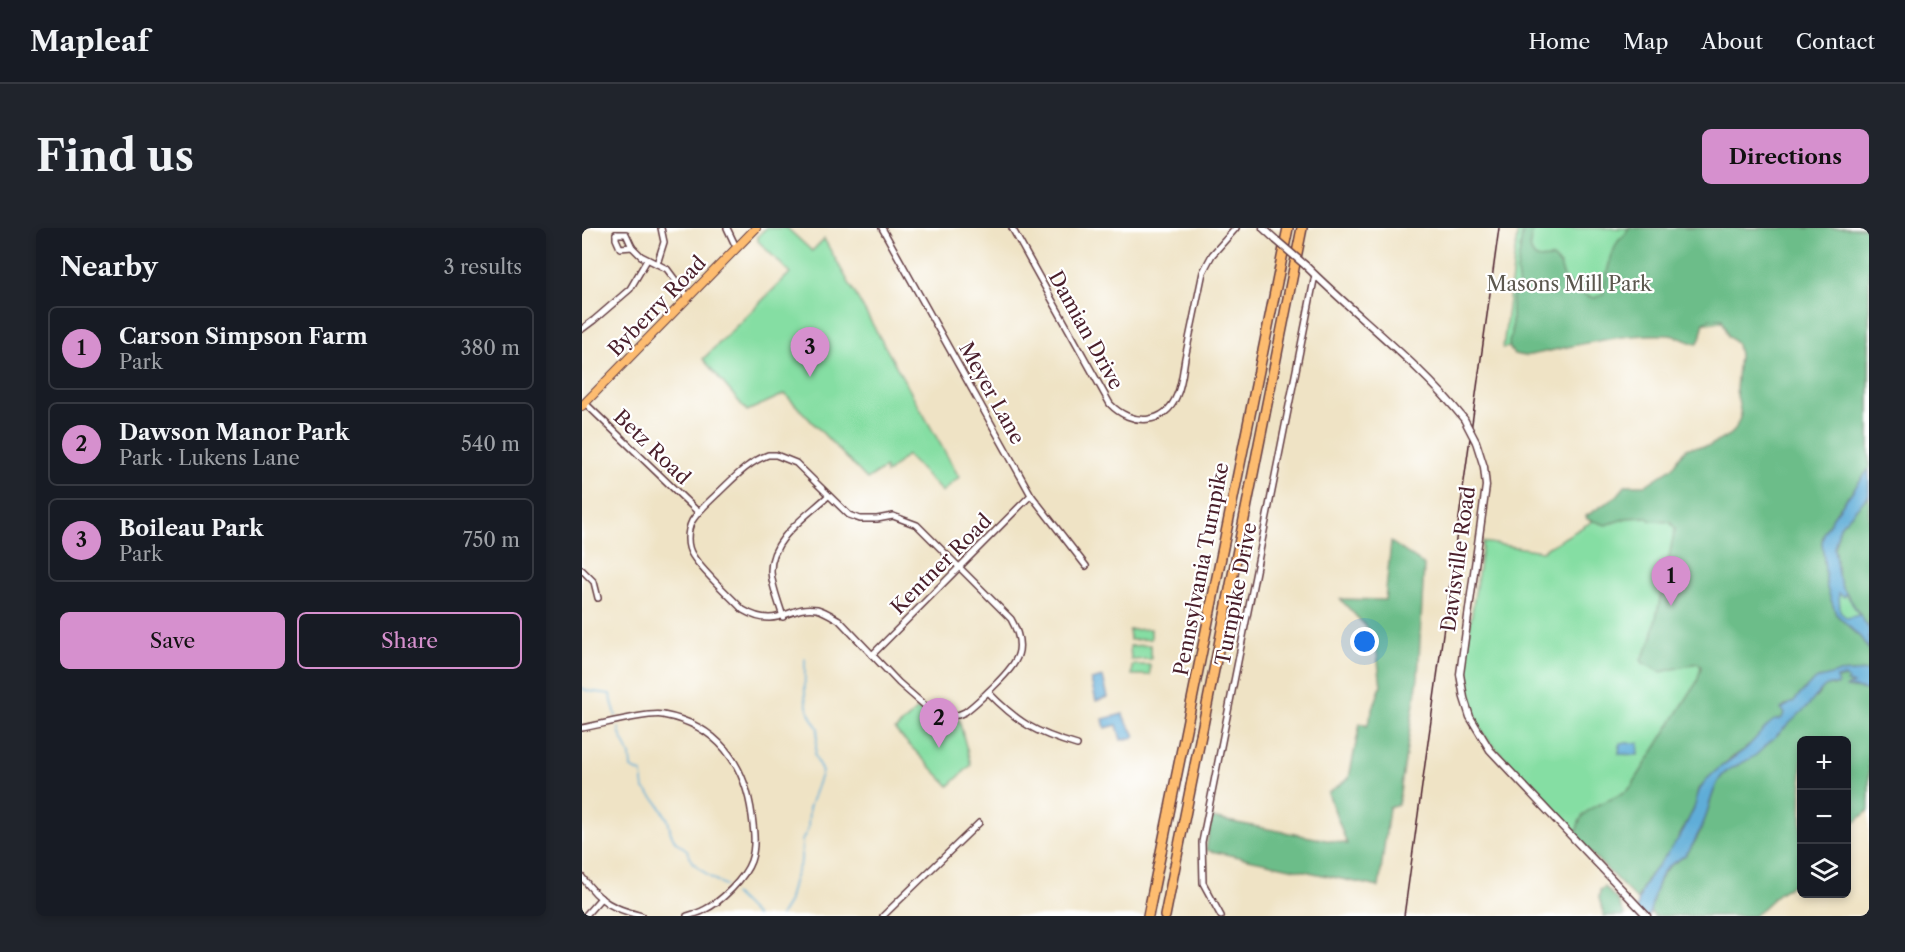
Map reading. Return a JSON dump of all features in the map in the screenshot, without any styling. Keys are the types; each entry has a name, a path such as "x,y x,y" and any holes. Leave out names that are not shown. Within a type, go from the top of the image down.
{"highway":[{"name":"Pennsylvania Turnpike","path":"1148,916 1288,228"},
{"name":"Pennsylvania Turnpike","path":"1165,916 1302,228"}],"main road":[{"name":"Byberry Road","path":"584,405 756,228"}],"street":[{"path":"609,228 616,234 626,234 633,247 646,260 657,264 671,274 688,297"},
{"path":"657,264 664,242 661,228"},
{"path":"727,228 736,247"},
{"name":"Meyer Lane","path":"882,228 1031,495 1086,566"},
{"name":"Damian Drive","path":"1012,228 1110,404 1119,413 1141,421 1153,419 1165,412 1178,394 1203,272 1212,255 1236,228"},
{"name":"Davisville Road","path":"1263,228 1420,372 1451,402 1464,419 1476,442 1484,467 1486,486 1460,674 1470,717 1490,750 1647,916"},
{"path":"616,234 620,248 633,247"},
{"path":"582,328 587,327 630,289 646,260"},
{"name":"Turnpike Drive","path":"1221,916 1203,883 1202,842 1315,275"},
{"name":"Betz Road","path":"584,405 698,512"},
{"path":"768,455 786,458 796,463 849,515 860,519 893,516 907,519 917,525 1011,619 1018,632 1019,654 1015,665 965,712 944,716 930,710 899,683 839,620 827,612 810,609 783,617 761,618 743,610 692,556 688,544 689,532 691,523 698,512 757,459 768,455"},
{"name":"Kentner Road","path":"872,655 1031,495"},
{"path":"783,617 771,571 774,554 786,536 828,496"},
{"path":"582,570 594,582 598,598"},
{"path":"988,692 1021,723 1035,731 1077,745"},
{"path":"582,728 660,714 695,724 722,743 744,778 751,804 755,837 751,862 732,890 705,910 687,916"},
{"path":"882,916 979,823"},
{"path":"582,877 601,898 616,909 642,916"},
{"path":"585,916 601,898"}],"green space":[{"path":"766,228 787,228 812,251 824,239 959,477 942,492 907,455 886,474 885,468 867,479 785,394 747,411 703,359 790,273 758,241 758,236"},
{"name":"Masons Mill Park","path":"1518,228 1869,228 1869,799 1851,753 1851,736 1797,736 1797,746 1656,916 1484,736 1469,698 1465,679 1465,658 1483,542 1542,551 1746,431 1747,318 1503,348"},
{"name":"Masons Mill Park","path":"1523,228 1538,228 1532,233 1531,239 1530,247 1534,256 1539,259 1553,258 1560,265 1565,280 1587,296 1595,298 1603,294 1612,255 1617,243 1628,228 1868,228 1869,232 1869,469 1835,514 1824,532 1822,542 1827,588 1836,614 1861,638 1869,650 1869,671 1838,673 1812,682 1793,702 1785,706 1785,713 1781,719 1706,780 1697,792 1696,805 1672,850 1647,879 1637,900 1579,841 1576,835 1578,826 1586,812 1631,787 1697,682 1701,667 1698,663 1661,672 1641,660 1651,641 1675,529 1670,522 1651,521 1646,517 1627,518 1606,525 1587,519 1586,516 1617,496 1626,485 1646,485 1673,467 1688,448 1709,446 1735,430 1741,415 1736,390 1739,355 1737,344 1728,336 1722,319 1711,319 1704,322 1697,344 1671,335 1648,335 1595,341 1525,356 1514,354 1509,342 1512,334 1512,301 1514,291 1519,289 1517,272"},
{"path":"1869,495 1869,629 1842,587 1834,548 1840,526"},
{"path":"1391,542 1424,565 1418,678 1398,805 1389,808 1379,887 1206,850 1211,818 1347,844 1328,793 1349,778 1360,723 1367,726 1381,686 1375,636 1340,599 1385,600"},
{"path":"1151,629 1151,639 1130,640 1129,630"},
{"path":"1151,645 1151,659 1131,660 1130,646"},
{"path":"1132,665 1150,665 1150,675 1132,675"},
{"path":"1845,677 1853,684 1849,687 1869,689 1869,810 1851,826 1851,736 1797,736 1797,882 1779,893 1754,916 1654,916 1650,911 1659,881 1666,870 1684,856 1693,845 1704,823 1714,789 1722,775 1757,754 1821,690 1828,685 1834,686 1835,679"},
{"path":"918,709 938,720 959,720 971,765 949,786 895,730"},
{"path":"1605,887 1618,901 1625,916 1604,916 1599,898 1600,890"}],"water":[{"path":"1869,469 1869,495 1840,526 1834,548 1838,575 1848,596 1844,597 1839,593 1840,612 1847,618 1859,615 1850,599 1869,629 1869,650 1861,638 1836,614 1827,588 1822,542 1824,532"},
{"path":"1869,671 1869,689 1847,687 1853,684 1847,682 1848,679 1836,678 1838,685 1828,685 1821,690 1809,705 1757,754 1722,775 1714,789 1705,819 1690,850 1663,872 1654,893 1649,916 1636,916 1642,890 1684,829 1700,790 1708,778 1747,748 1769,724 1781,719 1785,713 1781,709 1793,702 1812,682 1838,673"},
{"path":"1103,677 1108,697 1096,701 1091,680"},
{"path":"1123,714 1135,737 1121,740 1117,725 1105,728 1103,719"},
{"path":"1620,743 1639,743 1638,755 1619,754"}],"waterway":[{"path":"780,916 788,903 801,861 802,840 808,829 809,808 822,772 815,756 818,728 806,704 805,659"},
{"path":"582,688 610,694 616,716"},
{"path":"619,728 630,755 631,768 642,773 644,789 658,803 668,820 671,834 676,842 687,850 692,862 710,877 726,886"},
{"path":"734,894 756,916"}],"railway":[{"path":"1404,916 1499,228"}],"place":[{"name":"Boileau Park","path":"810,377"},
{"name":"Carson Simpson Farm","path":"1671,606"},
{"name":"Dawson Manor Park","path":"939,748"}]}
